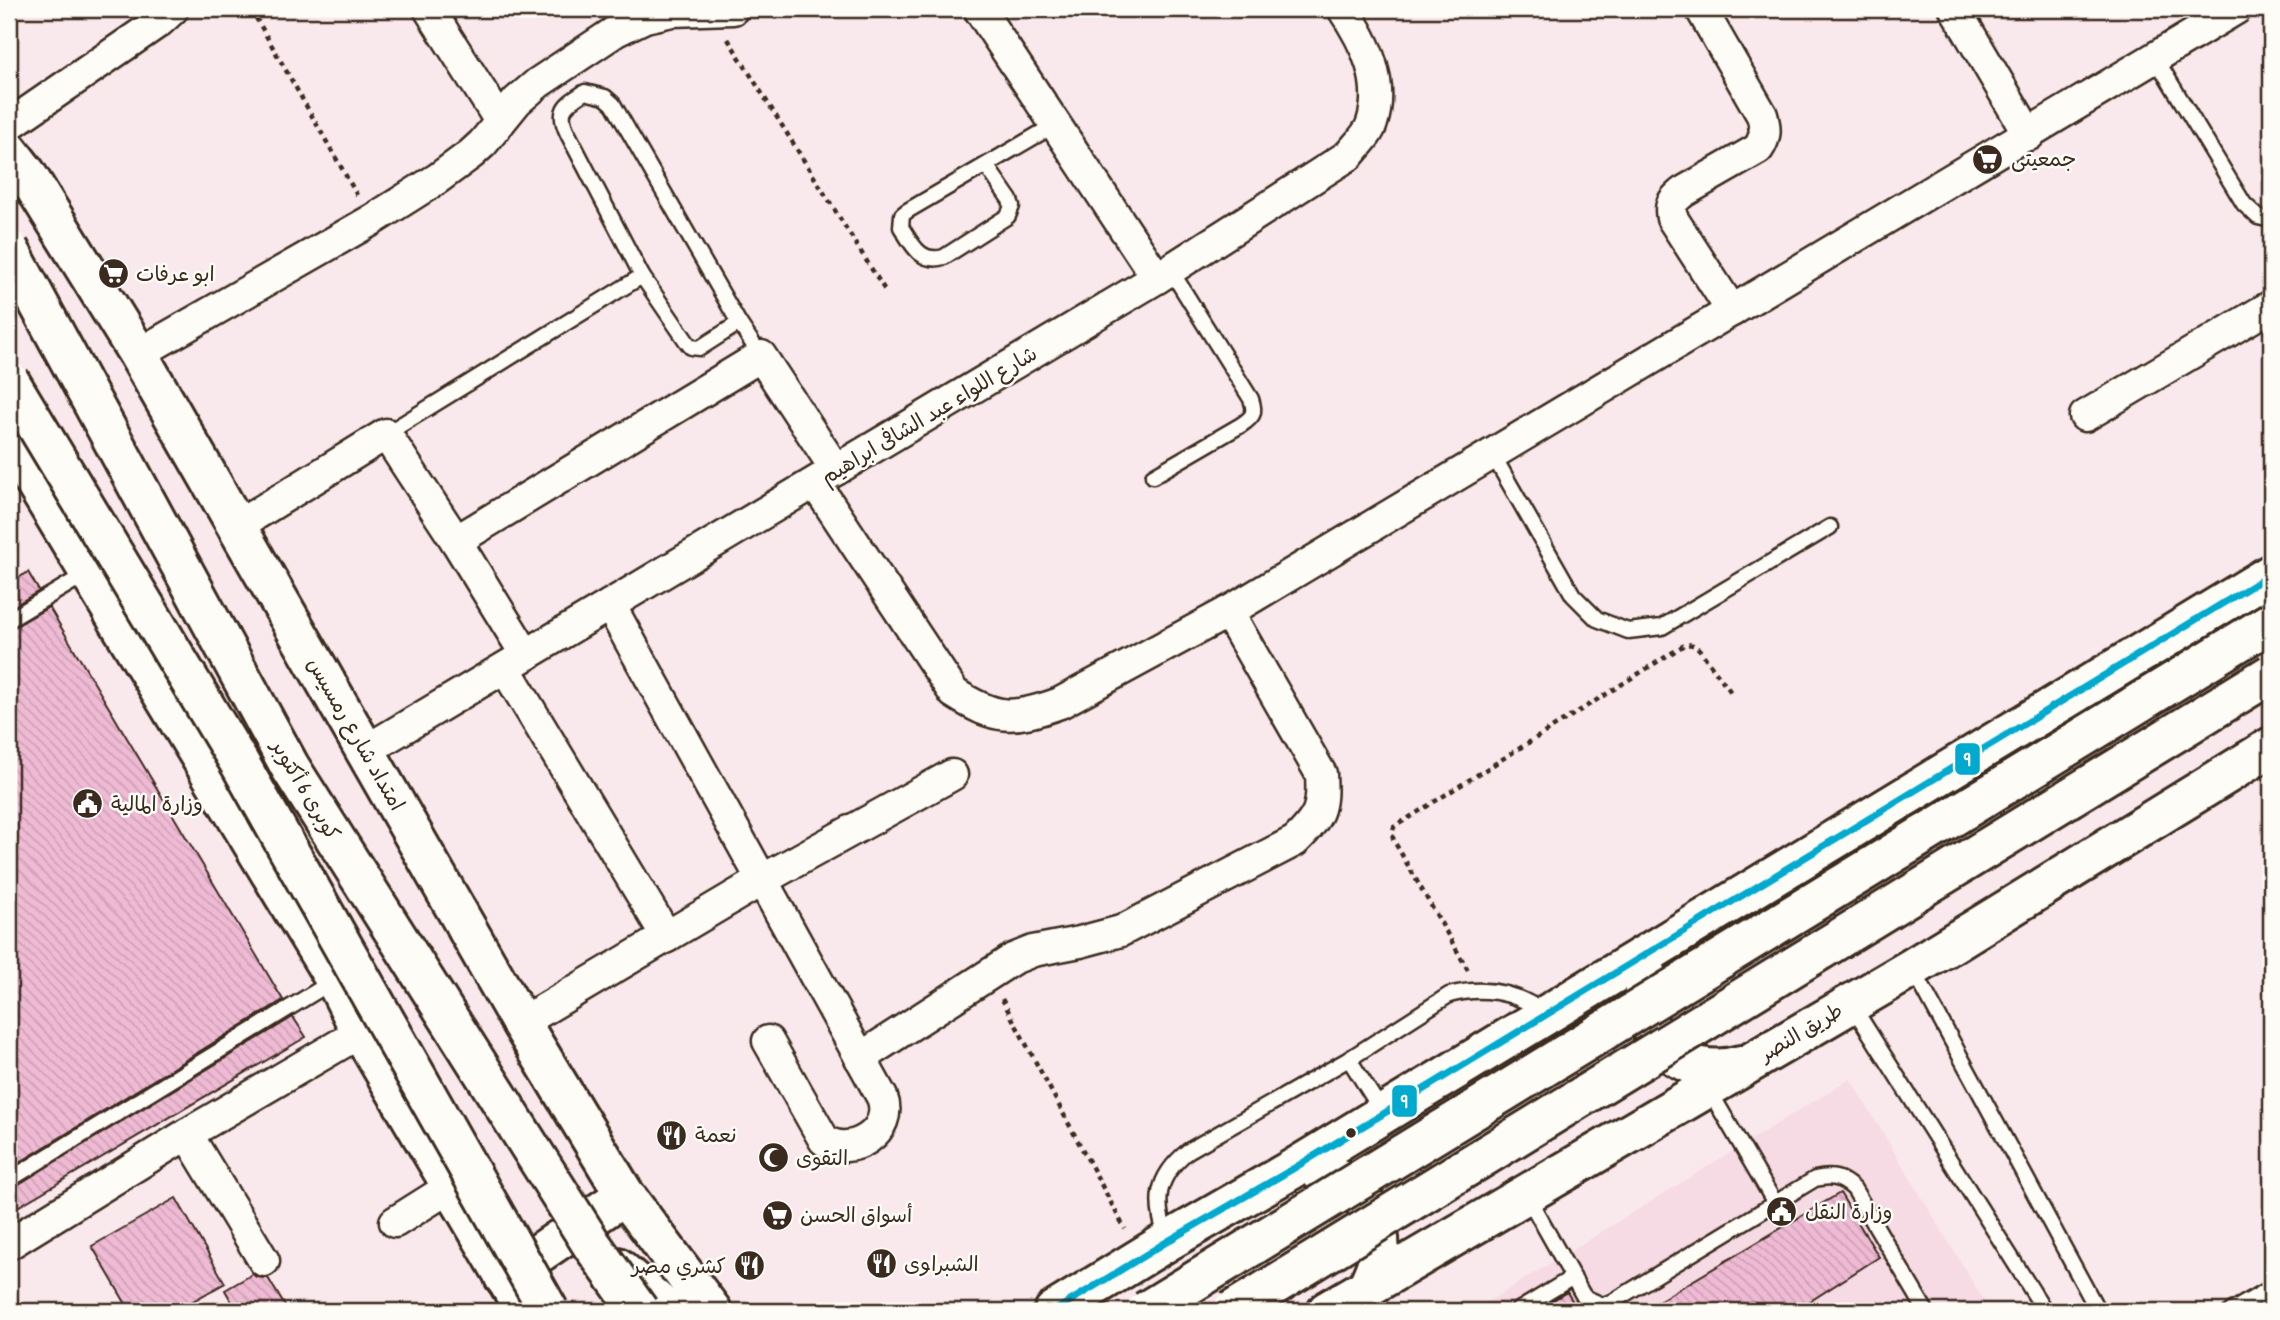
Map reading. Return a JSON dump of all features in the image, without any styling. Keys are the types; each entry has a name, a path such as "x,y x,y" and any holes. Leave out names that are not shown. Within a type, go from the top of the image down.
{"main road":[{"name":"امتداد شارع رمسيس","path":"9,151 26,173 138,354 521,1023 625,1195 712,1311"},
{"name":"كوبرى 6 أكتوبر","path":"9,242 290,767 592,1245 639,1311"},
{"name":"كوبرى 6 أكتوبر","path":"9,380 240,764 549,1311"},
{"path":"9,440 335,979 361,1032 524,1311"},
{"path":"1054,1311 1384,1114 2271,574"},
{"path":"1146,1311 2271,622"},
{"path":"1232,1311 2271,674"},
{"name":"طريق النصر","path":"1327,1311 1912,968 2271,747"},
{"path":"1666,942 1651,963 1643,988 1645,1014 1656,1038 1674,1056 1698,1068 1724,1070 1749,1062"},
{"path":"1291,1170 1316,1170 1340,1179 1359,1194 1373,1215 1379,1239 1377,1264 1368,1286"},
{"path":"504,1277 625,1195"},
{"path":"592,1245 668,1311"}],"street":[{"path":"9,125 160,22 173,9"},
{"path":"429,9 500,121"},
{"path":"138,354 372,220 436,179 471,154 517,101 538,83 642,13 733,9"},
{"path":"979,9 1056,124 1163,274"},
{"name":"شارع اللواء عبد الشافى ابراهيم","path":"365,751 1163,274 1349,155 1372,125 1377,86 1369,54 1343,9"},
{"path":"1701,9 1762,115 1765,125 1765,139 1758,149 1683,192 1673,200 1670,208 1672,218 1732,312"},
{"path":"1955,9 2029,135"},
{"path":"456,541 761,356 825,477 937,670 954,693 978,708 1006,715 1034,712 1060,703 1228,612 2236,9"},
{"path":"2085,416 2271,306"},
{"path":"237,526 386,434 456,541 515,661 667,937"},
{"path":"610,605 881,1097 885,1115 876,1132 843,1148 824,1140 768,1041"},
{"path":"860,1058 1013,959 1033,951 1121,931 1295,841 1313,824 1322,800 1321,774 1228,612"},
{"path":"521,1023 762,880 951,775"},
{"path":"9,1244 361,1032"},
{"path":"187,1135 264,1261"},
{"path":"395,1222 453,1186"}],"lane":[{"path":"2156,59 2244,204 2258,217 2271,220"},
{"path":"739,323 700,348 691,347 642,276 564,125 562,115 565,105 585,92 605,97 613,104 739,323 761,356"},
{"path":"986,165 1010,200 1012,206 1008,216 944,257 936,259 919,254 901,227 902,215 986,165 1056,124"},
{"path":"1153,476 1252,418 1255,409 1251,399 1163,274"},
{"path":"386,434 642,276"},
{"path":"1493,455 1573,595 1597,619 1628,631 1662,627 1830,527"},
{"path":"9,620 90,572"},
{"path":"1912,968 2098,1311"},
{"path":"9,1180 335,979"},
{"path":"1155,1250 1161,1222 1158,1206 1160,1189 1175,1161 1188,1151 1349,1059 1449,995 1479,989 1494,990 1514,996 1547,1015"},
{"path":"1850,1002 2045,1311"},
{"path":"1349,1059 1384,1114"},
{"path":"1707,1087 1775,1203"},
{"path":"1526,1195 1584,1297 1602,1305 1612,1302 1815,1179 1829,1176 1843,1179 1854,1189 1926,1311"},
{"path":"1517,1311 1573,1277"},
{"path":"2231,1311 2271,1288"}],"path":[{"path":"251,9 372,220"},
{"path":"709,9 886,292"},
{"path":"1479,989 1394,841 1394,827 1686,644 1699,649 1733,695"},
{"path":"988,974 1155,1250"}],"shaded area":[{"name":"وزارة النقل","path":"1850,1079 1990,1311 1473,1311"}],"building":[{"path":"28,572 39,591 9,609 9,584"},
{"name":"وزارة المالية","path":"49,607 283,1000 9,1169 9,630"},
{"path":"293,1017 306,1037 9,1212 9,1190"},
{"path":"1840,1193 1879,1257 1795,1311 1642,1311"},
{"path":"176,1198 225,1283 175,1311 130,1311 92,1246"},
{"path":"253,1274 256,1277 268,1278 288,1311 237,1311 225,1290"},
{"path":"1567,1292 1578,1311 1535,1311"}],"transit line":[{"name":"9","path":"1054,1311 1291,1170 2271,574"}],"place":[{"name":"جمعيتى","path":"1988,159"},
{"name":"ابو عرفات","path":"113,274"},
{"name":"وزارة المالية","path":"88,804"},
{"name":"نعمة","path":"672,1135"},
{"name":"التقوى","path":"773,1158"},
{"name":"وزارة النقل","path":"1782,1212"},
{"name":"أسواق الحسن","path":"777,1215"},
{"name":"الشبراوى","path":"881,1264"},
{"name":"كشري مصر","path":"749,1266"}]}
